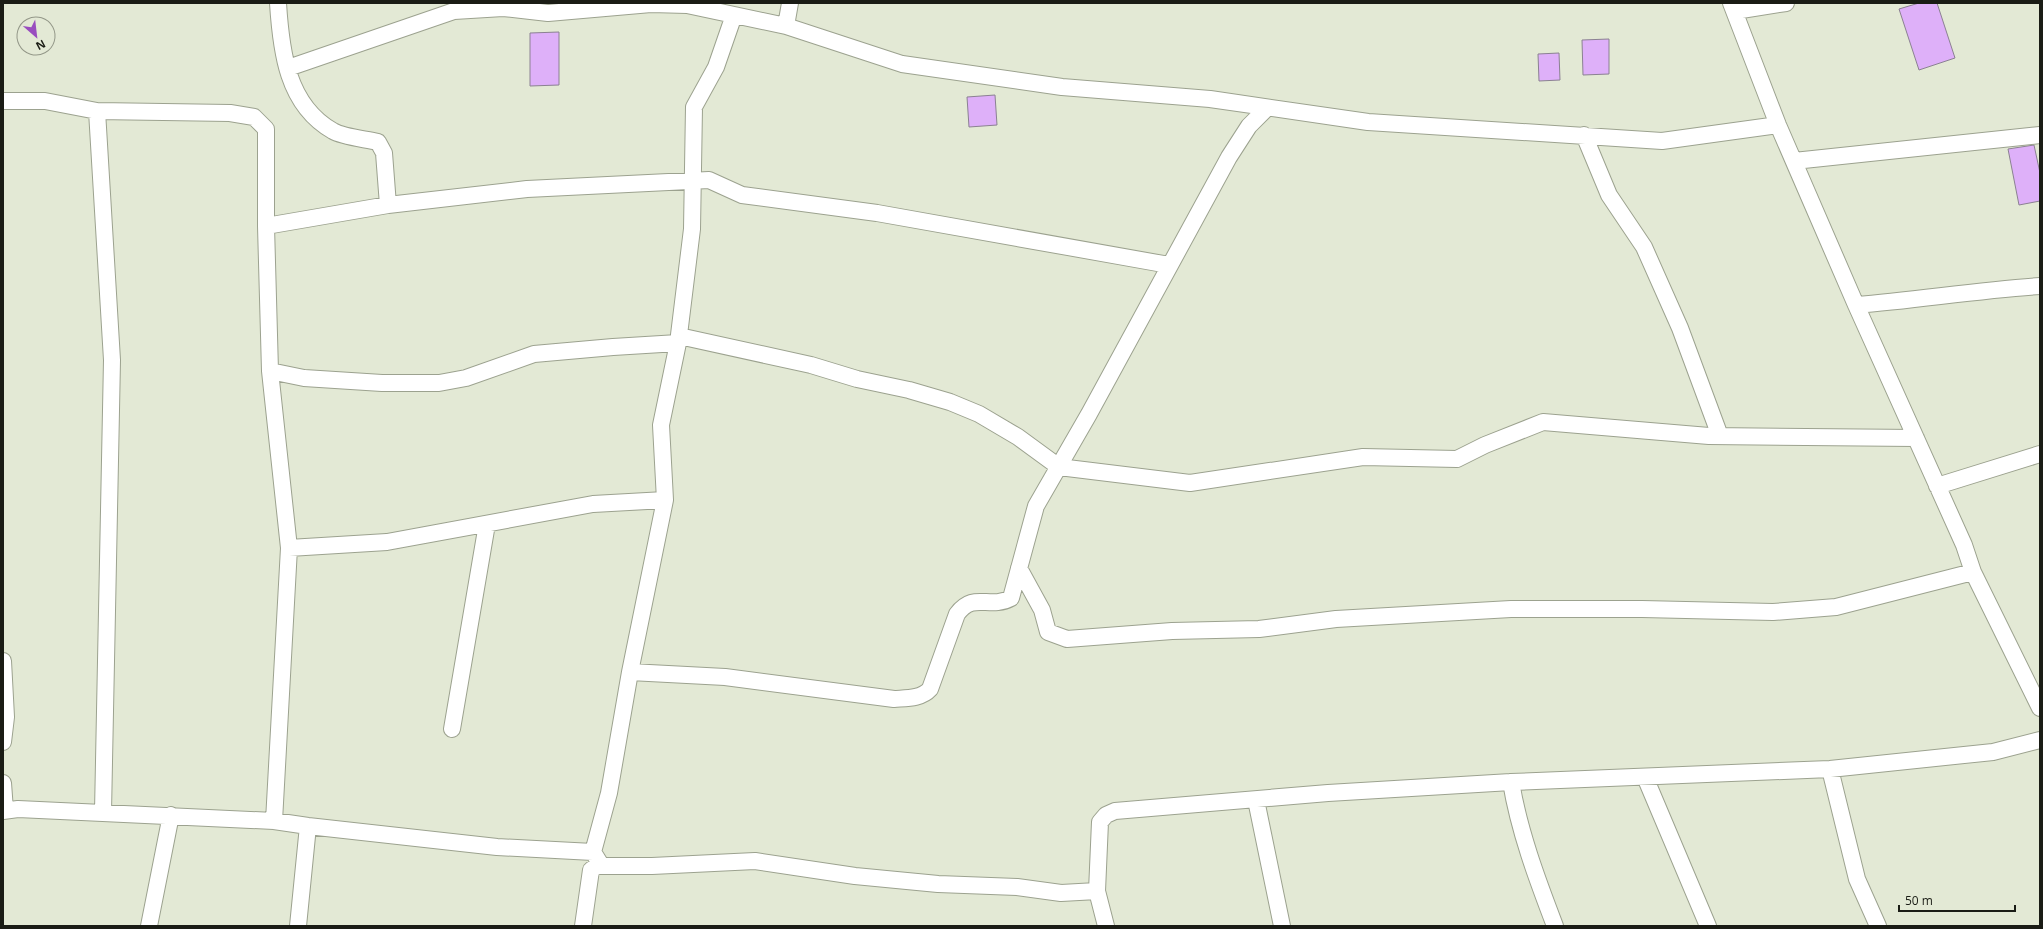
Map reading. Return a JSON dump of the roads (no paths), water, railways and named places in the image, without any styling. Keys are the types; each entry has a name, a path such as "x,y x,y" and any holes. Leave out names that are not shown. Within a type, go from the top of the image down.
{"street":[{"path":"278,3 281,45 296,94 310,115 335,132 378,142 384,153 388,205"},
{"path":"288,68 454,11 504,8 548,13 651,3 687,5 786,26 902,64 1062,87 1210,99 1368,122 1662,141 1778,125"},
{"path":"786,26 790,3"},
{"path":"1786,3 1733,7 1778,125 1856,305 1964,545 1974,572 2040,708"},
{"path":"601,865 593,852 609,793 630,672 665,500 661,425 679,340 692,229 694,107 716,67 734,15"},
{"path":"3,100 45,101 97,111 230,113 254,117 266,129 266,226 270,371 289,548 274,821"},
{"path":"630,672 725,677 894,699 921,696 930,689 957,614 964,605 971,602 1005,602 1011,598 1036,506 1059,467 1229,156 1249,126 1267,108"},
{"path":"97,111 112,360 103,812"},
{"path":"1584,135 1609,195 1644,247 1680,328 1720,436"},
{"path":"1794,161 2040,135"},
{"path":"266,226 388,205 527,188 710,180 742,195 877,213 1169,265"},
{"path":"1856,305 1921,300 1986,290 2040,286"},
{"path":"270,371 304,378 382,383 439,383 466,378 534,354 679,340 811,365 857,379 909,390 950,402 979,414 1012,433 1059,467 1190,483 1363,457 1457,459 1485,445 1543,422 1720,436 1916,438"},
{"path":"1937,486 2040,454"},
{"path":"289,548 387,542 593,504 665,500"},
{"path":"452,729 487,524"},
{"path":"1019,568 1042,610 1048,632 1066,639 1172,631 1259,629 1336,619 1512,609 1642,609 1773,612 1836,607 1974,572"},
{"path":"3,661 6,717 3,742"},
{"path":"1106,926 1097,891 1100,822 1106,815 1115,811 1328,793 1511,782 1830,768 1993,752 2040,740"},
{"path":"1830,768 1858,880 1878,926"},
{"path":"1645,777 1708,926"},
{"path":"1511,782 1523,834 1539,886 1555,926"},
{"path":"3,783 4,811 18,809 103,812 274,821 497,847 593,852"},
{"path":"1256,800 1282,926"},
{"path":"149,926 171,816"},
{"path":"298,926 308,826"},
{"path":"583,926 591,870 601,865 652,866 755,861 855,876 931,883 1017,887 1061,893 1097,891"}]}
